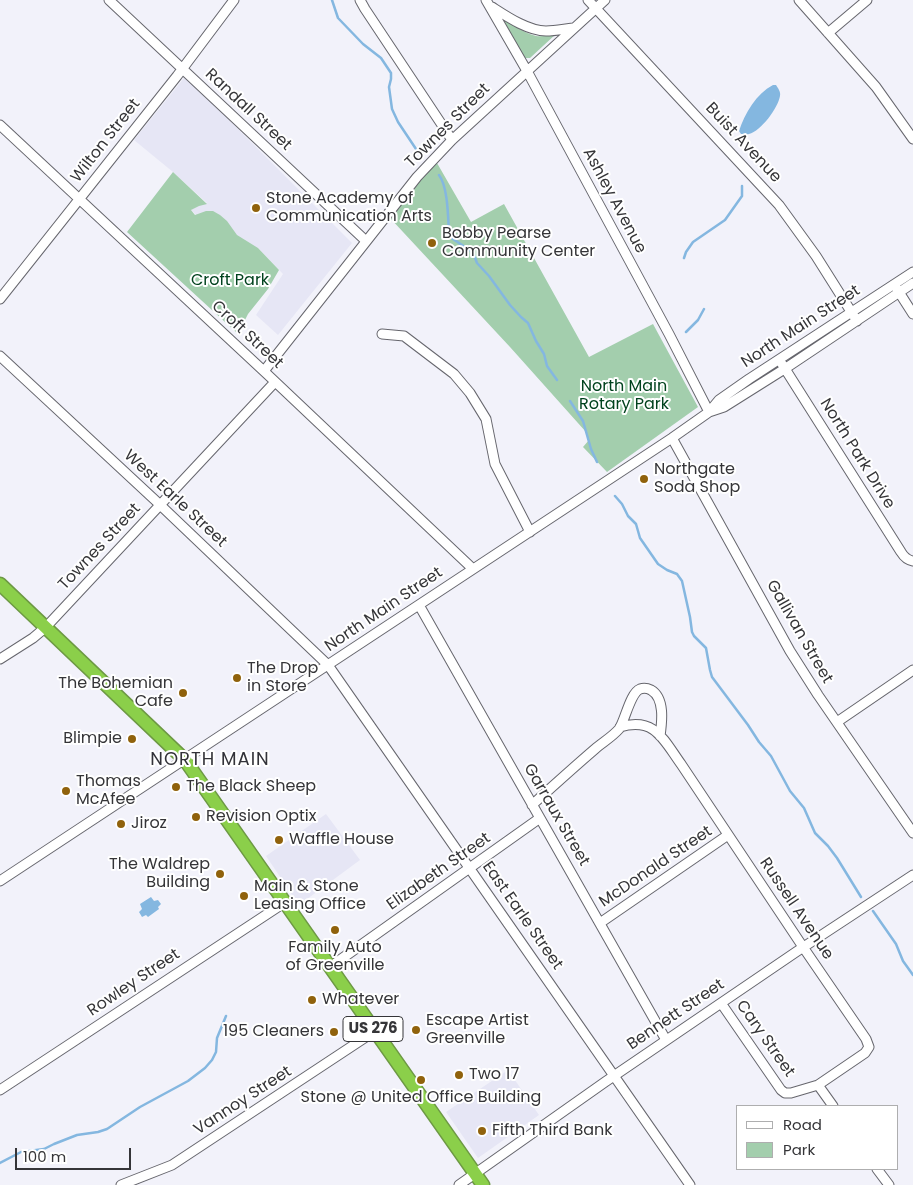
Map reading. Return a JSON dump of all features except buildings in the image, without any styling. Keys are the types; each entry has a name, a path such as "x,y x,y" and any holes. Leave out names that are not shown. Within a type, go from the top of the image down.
{"highway":[{"name":"US 276","path":"0,584 185,760 483,1185"}],"street":[{"name":"Randall Street","path":"109,0 366,241"},
{"name":"Wilton Street","path":"0,299 80,200 234,0"},
{"path":"360,0 452,140"},
{"name":"Buist Avenue","path":"588,0 779,205 816,256 858,320"},
{"name":"Townes Street","path":"264,372 417,177 452,140 605,0"},
{"path":"800,0 876,87 913,140"},
{"path":"828,33 866,0"},
{"name":"Ashley Avenue","path":"488,3 505,15 534,29 546,31 573,28"},
{"name":"Ashley Avenue","path":"488,3 527,71 709,412"},
{"name":"Croft Street","path":"0,125 473,569"},
{"name":"North Main Street","path":"709,412 719,400 913,272"},
{"name":"North Main Street","path":"0,881 419,606 709,412 724,407 786,368 913,283"},
{"path":"894,284 913,314"},
{"path":"382,334 404,336 454,374 470,393 486,420 494,464 530,532"},
{"name":"West Earle Street","path":"0,356 328,665"},
{"name":"North Park Drive","path":"779,359 901,552 905,557 913,561"},
{"name":"Townes Street","path":"0,659 33,638 46,627 275,382"},
{"name":"Gallivan Street","path":"672,438 790,651 913,833"},
{"name":"Garraux Street","path":"419,606 666,1040"},
{"name":"East Earle Street","path":"328,665 690,1185"},
{"path":"837,722 913,670"},
{"path":"532,805 620,727 636,691 641,688 646,688 655,693 658,698 661,706 662,722 660,736"},
{"name":"Russell Avenue","path":"620,727 645,725 660,736 866,1039 869,1047 865,1053 818,1085"},
{"name":"Elizabeth Street","path":"330,967 540,818"},
{"name":"McDonald Street","path":"600,923 728,836"},
{"name":"Bennett Street","path":"459,1185 536,1129 666,1040 913,875"},
{"name":"Rowley Street","path":"0,1090 284,902"},
{"name":"Cary Street","path":"721,1003 781,1090 785,1093 791,1093 818,1085"},
{"name":"Vannoy Street","path":"122,1185 132,1183 172,1165 375,1031"},
{"path":"818,1085 832,1105"},
{"path":"878,1170 889,1185"}],"shaded area":[{"name":"Stone Academy of Communication Arts","path":"184,78 216,107 352,243 278,335 256,315 283,274 258,248 228,246 191,210 207,203 134,140"},
{"path":"326,814 360,860 299,905 266,856"},
{"path":"508,1070 539,1115 478,1158 446,1112"}],"green space":[{"path":"499,15 531,35 556,34 530,58 523,58"},
{"name":"North Main Rotary Park","path":"437,163 471,222 504,204 589,357 653,324 698,407 607,472 583,447 589,440 586,432 390,218 414,187"},
{"name":"Croft Park","path":"173,172 207,204 191,210 195,215 206,211 213,211 220,215 237,235 258,248 279,270 268,289 248,314 238,334 127,232"}],"water":[{"path":"776,85 780,95 779,101 772,113 764,124 754,132 741,134 739,131 741,124 748,111 761,93"},
{"path":"151,897 154,901 158,900 161,904 158,907 159,909 148,917 146,915 142,917 139,912 142,909 140,904"}],"waterway":[{"path":"332,0 338,18 363,44 381,58 391,73 389,87 392,109 398,122 418,152"},
{"path":"439,175 446,194 449,233 453,239 471,251 477,263 510,305 528,323 544,354 547,366 557,380"},
{"path":"684,258 693,242 725,220 742,196 742,186"},
{"path":"686,332 698,320 704,309"},
{"path":"570,401 583,421 597,462"},
{"path":"615,496 622,504 628,516 636,524 640,538 658,564 677,574 682,581 692,632 706,648 712,677 771,756 790,791 804,808 815,833 837,858 861,897"},
{"path":"873,911 896,944 903,961 913,975"},
{"path":"0,1163 21,1152 44,1149 77,1135 107,1129 140,1107 188,1081 212,1060 216,1052 217,1038 226,1016"}],"place":[{"name":"Stone Academy of Communication Arts","path":"256,208"},
{"name":"Bobby Pearse Community Center","path":"432,243"},
{"name":"Northgate Soda Shop","path":"644,479"},
{"name":"The Drop in Store","path":"237,678"},
{"name":"The Bohemian Cafe","path":"183,693"},
{"name":"Blimpie","path":"132,739"},
{"name":"The Black Sheep","path":"176,787"},
{"name":"Thomas McAfee","path":"66,791"},
{"name":"Revision Optix","path":"196,817"},
{"name":"Jiroz","path":"121,824"},
{"name":"Waffle House","path":"279,840"},
{"name":"The Waldrep Building","path":"220,874"},
{"name":"Main & Stone Leasing Office","path":"244,896"},
{"name":"Family Auto of Greenville","path":"335,930"},
{"name":"Whatever","path":"312,1000"},
{"name":"Escape Artist Greenville","path":"416,1030"},
{"name":"195 Cleaners","path":"334,1032"},
{"name":"Two 17","path":"459,1075"},
{"name":"Stone @ United Office Building","path":"421,1080"},
{"name":"Fifth Third Bank","path":"482,1131"}],"district":[{"name":"NORTH MAIN","path":"210,760"}]}
